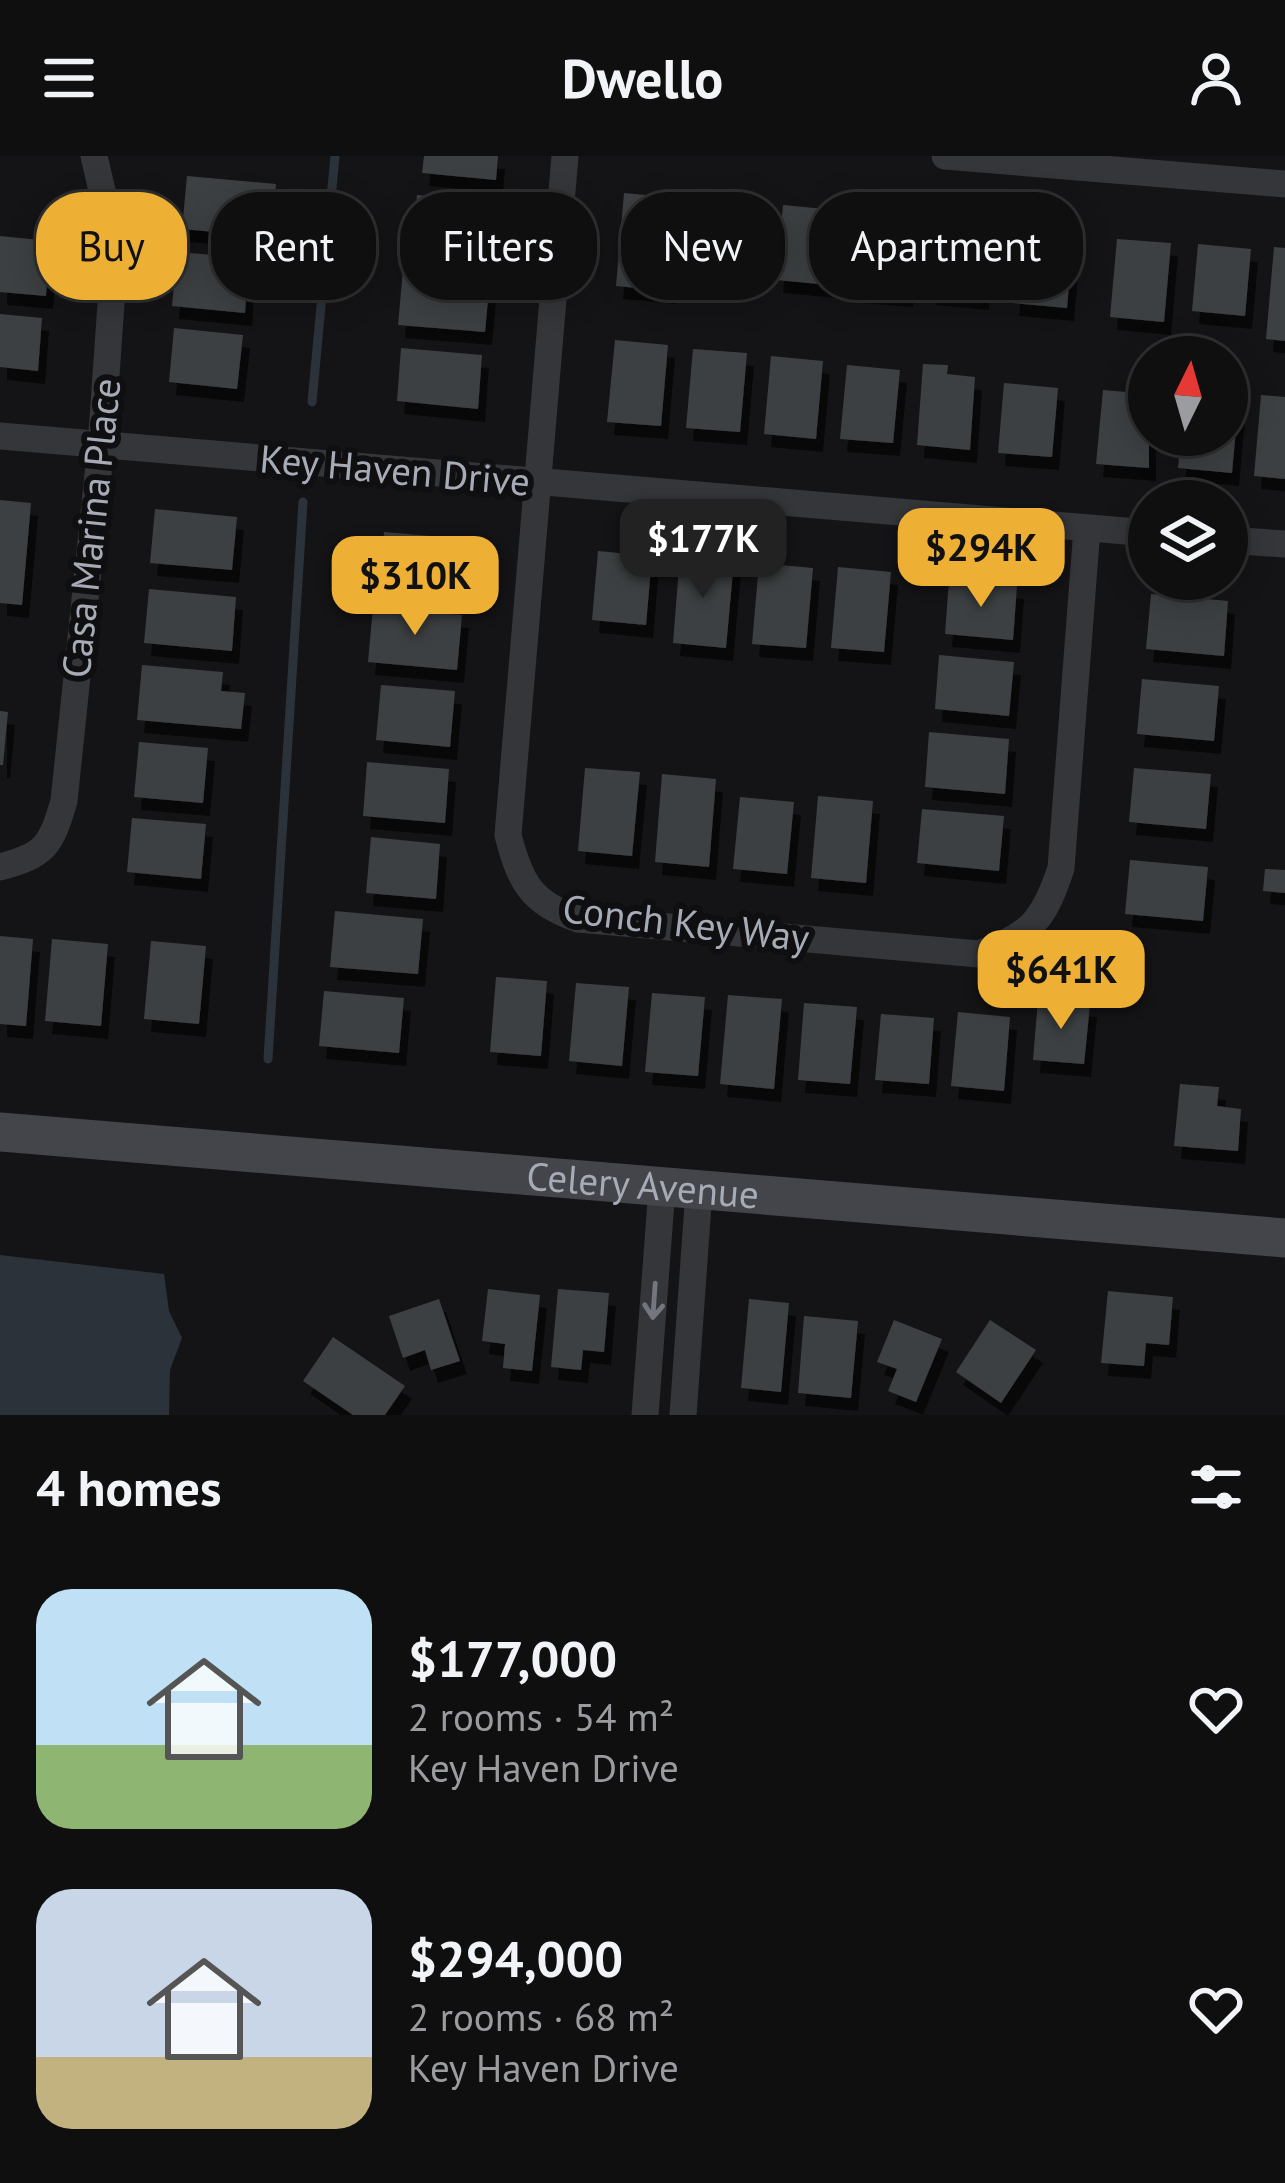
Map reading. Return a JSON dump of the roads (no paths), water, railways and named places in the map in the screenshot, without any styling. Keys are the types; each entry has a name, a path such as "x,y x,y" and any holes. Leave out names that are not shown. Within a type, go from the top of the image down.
{"main road":[{"name":"Celery Avenue","path":"0,1132 1285,1238"}],"street":[{"name":"Casa Marina Place","path":"0,867 27,860 52,842 64,801 101,446 115,247 94,156"},
{"name":"Conch Key Way","path":"565,156 508,835 519,881 544,907 578,919 979,954 1016,941 1046,911 1061,868 1087,528"},
{"path":"945,156 1285,184"},
{"name":"Key Haven Drive","path":"0,436 1128,531"},
{"path":"1248,541 1285,544"},
{"path":"645,1415 681,1189"},
{"path":"681,1189 683,1415"}],"waterway":[{"path":"312,402 335,156"},
{"path":"268,1059 303,502"}]}
